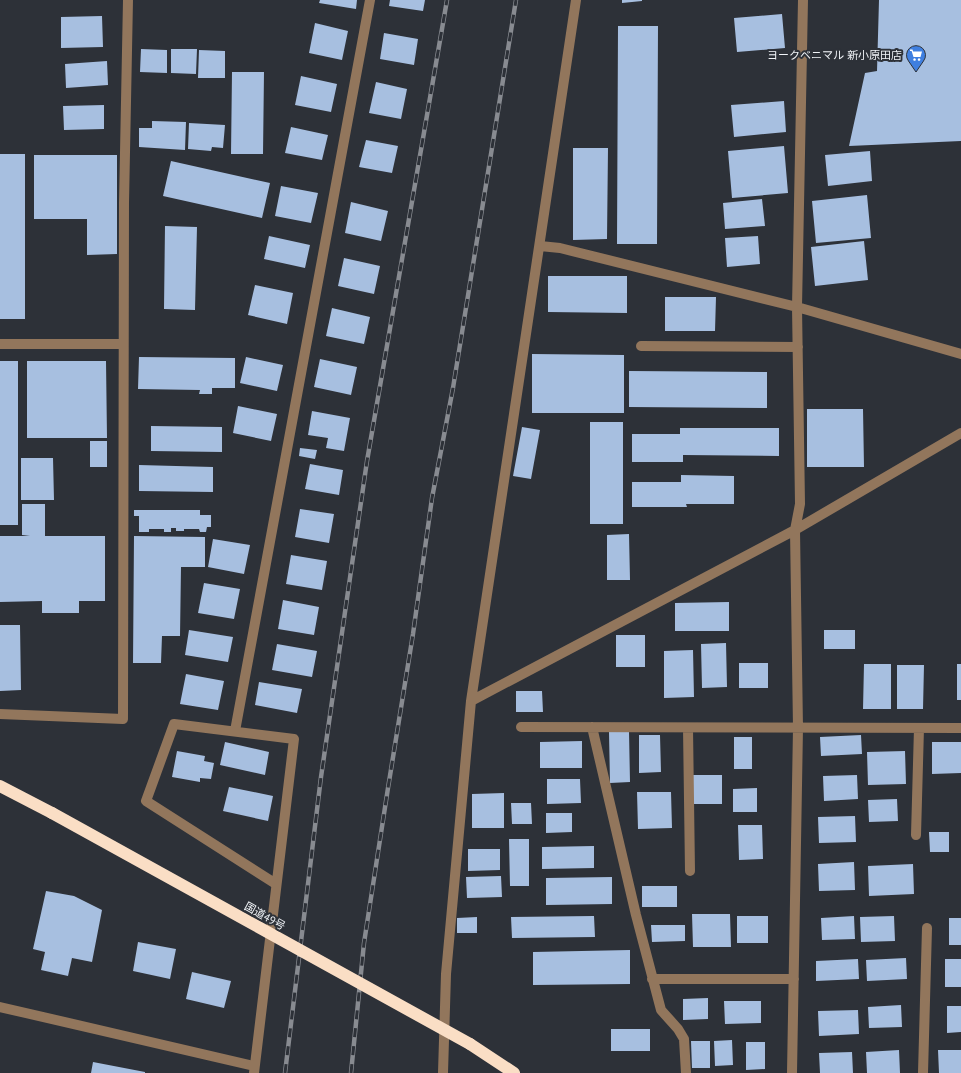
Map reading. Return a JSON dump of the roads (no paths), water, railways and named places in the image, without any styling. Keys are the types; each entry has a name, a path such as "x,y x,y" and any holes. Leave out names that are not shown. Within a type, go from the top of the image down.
{"highway":[{"name":"国道49号","path":"0,786 52,813 470,1044 514,1073"}],"street":[{"path":"0,714 123,719 122,344 128,0"},
{"path":"235,731 370,0"},
{"path":"443,1073 446,974 471,701 576,0"},
{"path":"792,1073 798,728 795,530 800,504 797,307 803,0"},
{"path":"540,246 560,248 797,307 961,354"},
{"path":"0,344 122,344"},
{"path":"641,346 798,347"},
{"path":"471,701 795,530 961,433"},
{"path":"0,1007 254,1069 294,739 174,724 146,801 276,884"},
{"path":"521,727 961,728"},
{"path":"592,727 660,1010 678,1029 684,1039 686,1073"},
{"path":"688,728 690,870"},
{"path":"916,836 918,728"},
{"path":"923,1073 927,928"},
{"path":"652,979 794,979"}],"railway":[{"path":"285,1073 321,777 367,461 447,0"},
{"path":"351,1073 364,943 413,634 432,498 453,388 516,0"}],"place":[{"name":"ヨークベニマル 新小原田店","path":"916,72"}]}
